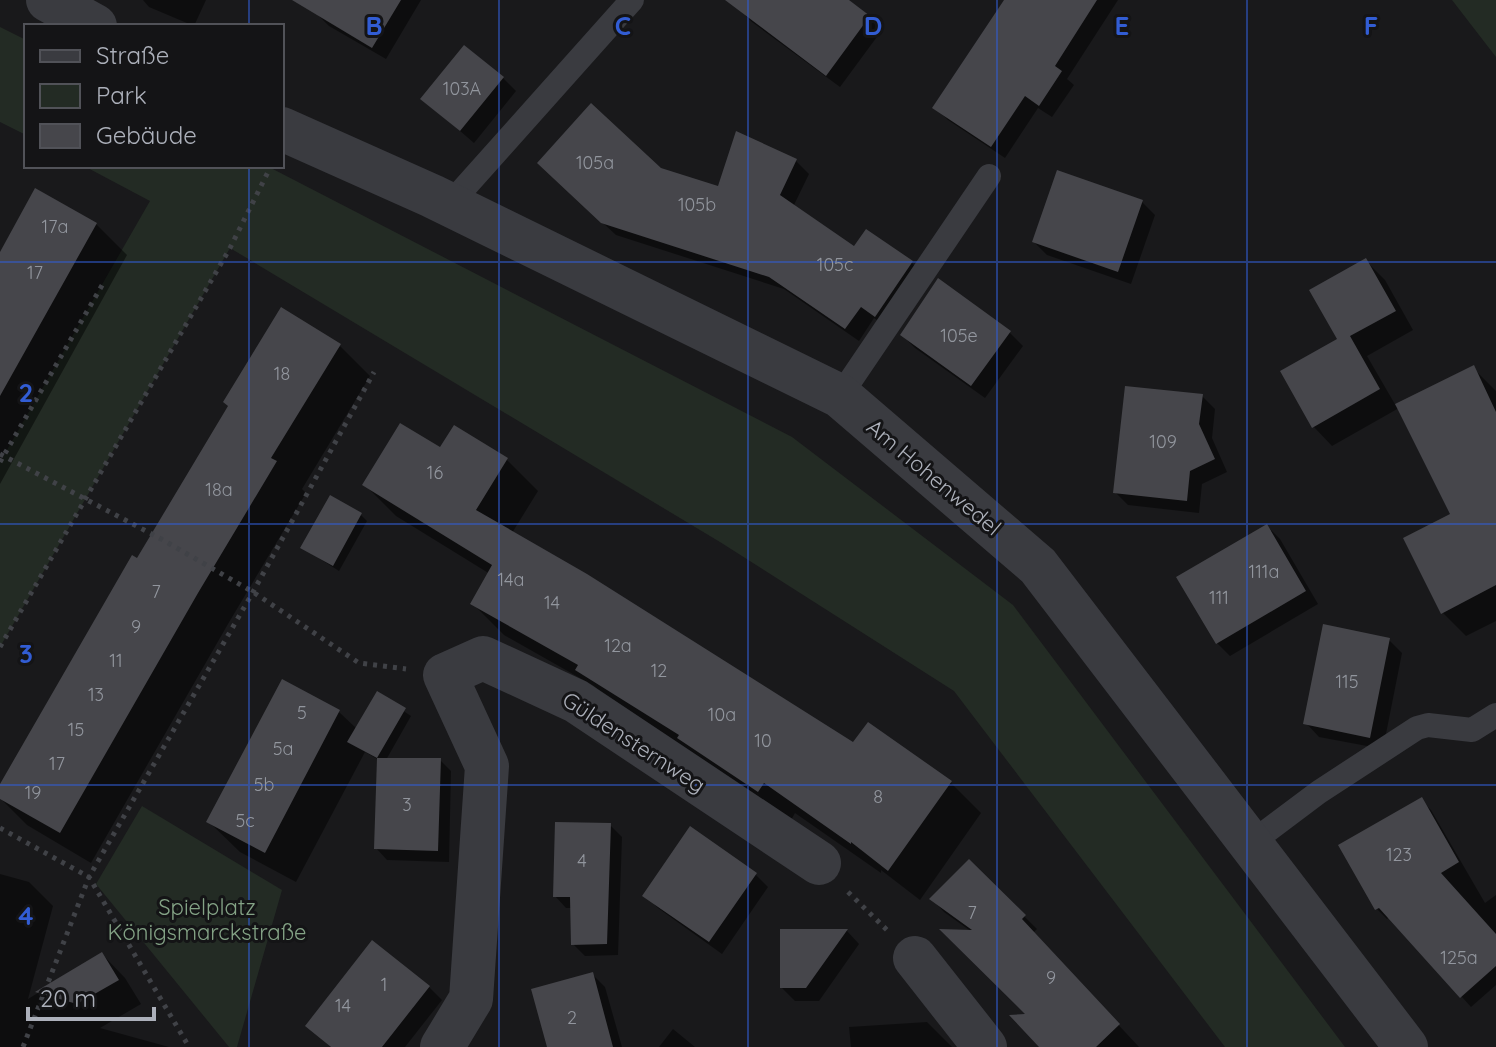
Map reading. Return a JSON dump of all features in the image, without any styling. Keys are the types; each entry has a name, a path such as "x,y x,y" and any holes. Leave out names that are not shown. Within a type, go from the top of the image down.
{"street":[{"name":"Am Hohenwedel","path":"284,130 449,205 840,396 1038,566 1406,1047"},
{"name":"Güldensternweg","path":"445,675 483,658 576,701 819,863"},
{"path":"442,1047 471,999 487,766 445,675"},
{"path":"915,958 985,1047"}],"lane":[{"path":"449,205 632,0"},
{"path":"840,396 989,176"},
{"path":"1251,843 1319,792 1417,728 1428,725 1472,730 1496,715"}],"path":[{"path":"0,647 230,248 271,168"},
{"path":"104,282 1,457 84,498 253,592 359,663 445,675"},
{"path":"23,1047 89,877 253,592 374,372"},
{"path":"0,828 89,877 189,1047"},
{"path":"819,863 915,958"}],"green space":[{"path":"1452,0 1496,0 1496,57"},
{"path":"0,27 24,39 24,134 0,122"},
{"path":"88,168 271,168 792,437 1013,605 1345,1047 1225,1047 954,691 720,542 230,248 0,647 0,462 150,201"},
{"name":"Spielplatz Königsmarckstraße","path":"142,806 282,890 237,1047 229,1047 96,884"}],"building":[{"path":"292,0 401,0 372,48"},
{"path":"725,0 849,0 870,16 826,76"},
{"path":"1004,0 1097,0 1055,66 1062,71 1039,106 1025,96 991,147 932,108"},
{"path":"464,45 504,77 460,131 420,99"},
{"path":"591,103 661,168 718,186 736,131 797,159 780,195 854,246 866,229 913,261 875,317 861,307 845,329 769,277 601,223 537,163"},
{"path":"1057,170 1143,200 1118,272 1032,242"},
{"path":"35,188 97,223 0,396 0,252"},
{"path":"1366,258 1396,311 1350,336 1380,389 1312,428 1280,371 1337,339 1309,290"},
{"path":"938,278 1011,331 971,386 900,335"},
{"path":"281,307 341,344 271,458 277,461 60,833 0,799 0,784 132,555 137,558 228,406 223,402"},
{"path":"1474,365 1496,412 1496,585 1441,614 1403,538 1450,514 1395,404"},
{"path":"1125,386 1203,394 1199,424 1215,459 1190,471 1187,501 1113,493"},
{"path":"400,423 440,447 454,425 508,458 476,510 587,574 853,742 868,722 952,781 888,871 764,783 758,792 677,738 679,735 575,670 578,665 470,604 492,565 362,485"},
{"path":"330,495 362,513 333,566 300,548"},
{"path":"1267,524 1306,591 1216,644 1176,577"},
{"path":"1323,624 1390,638 1370,738 1303,724"},
{"path":"282,679 340,710 265,853 206,822"},
{"path":"377,691 406,708 377,758 347,742"},
{"path":"377,758 441,758 438,851 374,849"},
{"path":"1422,797 1459,862 1441,873 1496,934 1496,966 1460,998 1379,908 1375,910 1338,845"},
{"path":"555,822 611,823 607,944 571,945 570,897 553,897"},
{"path":"690,826 757,873 709,942 642,896"},
{"path":"969,859 1026,915 1022,919 1120,1024 1096,1047 1039,1047 1009,1015 1025,1014 939,929 972,930 929,899"},
{"path":"780,929 848,929 806,988 780,988"},
{"path":"372,940 430,986 382,1047 331,1047 305,1026"},
{"path":"102,952 119,980 77,1004 35,992"},
{"path":"593,972 613,1047 547,1047 531,989"}]}
